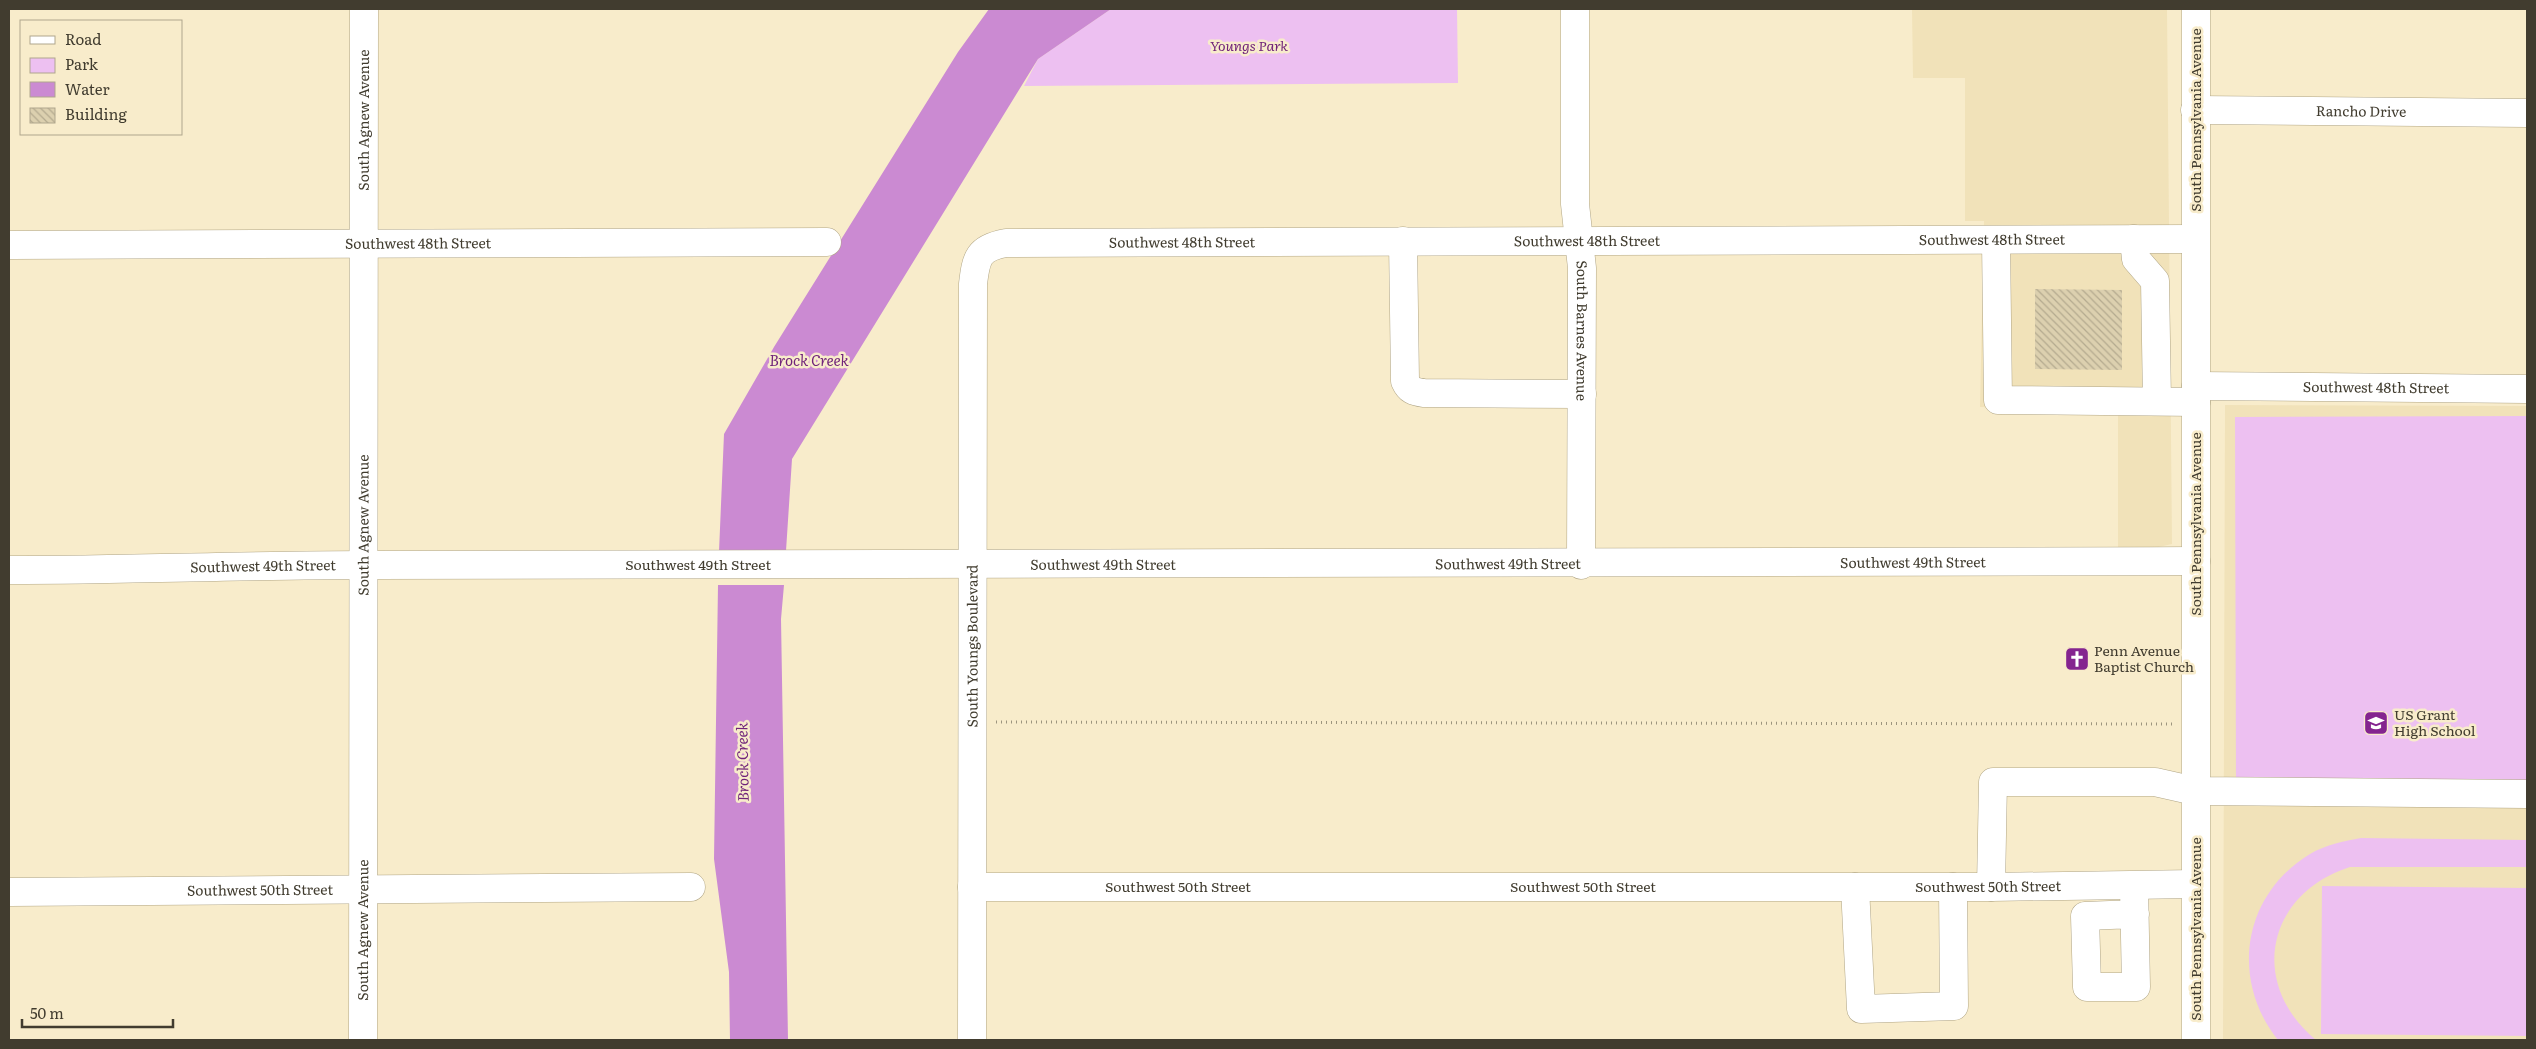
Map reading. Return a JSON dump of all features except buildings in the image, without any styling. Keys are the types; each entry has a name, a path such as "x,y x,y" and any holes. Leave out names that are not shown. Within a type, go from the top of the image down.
{"street":[{"name":"South Agnew Avenue","path":"363,1040 364,9"},
{"name":"South Barnes Avenue","path":"1575,9 1575,204 1582,268 1581,565"},
{"name":"South Pennsylvania Avenue","path":"2196,9 2196,1040"},
{"name":"Rancho Drive","path":"2195,110 2527,113"},
{"name":"Southwest 48th Street","path":"981,253 992,245 1006,242 2195,239"},
{"path":"2134,240 2136,259 2155,281 2157,402"},
{"path":"1403,241 1405,381 1408,388 1414,392 1424,393 1582,394"},
{"name":"Southwest 48th Street","path":"1996,241 1998,400 2157,402 2196,394 2527,389"},
{"name":"Southwest 48th Street","path":"9,245 827,242"},
{"name":"South Youngs Boulevard","path":"972,1040 971,565 975,328 973,284 975,265 981,253"},
{"name":"Southwest 49th Street","path":"9,570 146,570 362,565 1581,565 2196,561"},
{"path":"1991,887 1993,782 2155,782 2195,791 2527,794"},
{"name":"Southwest 50th Street","path":"972,887 1991,887 2195,884"},
{"path":"2134,886 2135,914"},
{"name":"Southwest 50th Street","path":"9,892 691,887"},
{"path":"1855,887 1861,1009 1954,1006 1953,887"}],"path":[{"path":"972,722 2195,724"}],"shaded area":[{"path":"1912,9 2167,9 2172,544 2154,548 2118,548 2118,411 1980,407 1984,221 1965,221 1965,78 1913,78"},
{"name":"US Grant High School","path":"2225,405 2527,406 2527,1040 2223,1040"}],"green space":[{"name":"Youngs Park","path":"1111,9 1457,9 1458,83 1024,86 1038,59"},
{"path":"2527,416 2527,783 2236,782 2235,417"},
{"path":"2361,838 2527,840 2527,867 2350,867 2322,880 2300,898 2284,919 2276,943 2275,968 2281,993 2294,1018 2316,1040 2278,1040 2263,1016 2253,991 2249,966 2250,940 2257,915 2270,892 2287,871 2316,851 2341,842"},
{"path":"2322,886 2527,888 2527,1036 2321,1034"}],"water":[{"name":"Brock Creek","path":"989,9 1111,9 1038,59 792,459 786,551 719,552 724,434 774,347 958,52"},
{"name":"Brock Creek","path":"718,585 784,585 781,619 788,1040 730,1040 729,972 714,859"}],"place":[{"name":"Penn Avenue Baptist Church","path":"2077,659"},
{"name":"US Grant High School","path":"2376,723"}]}
